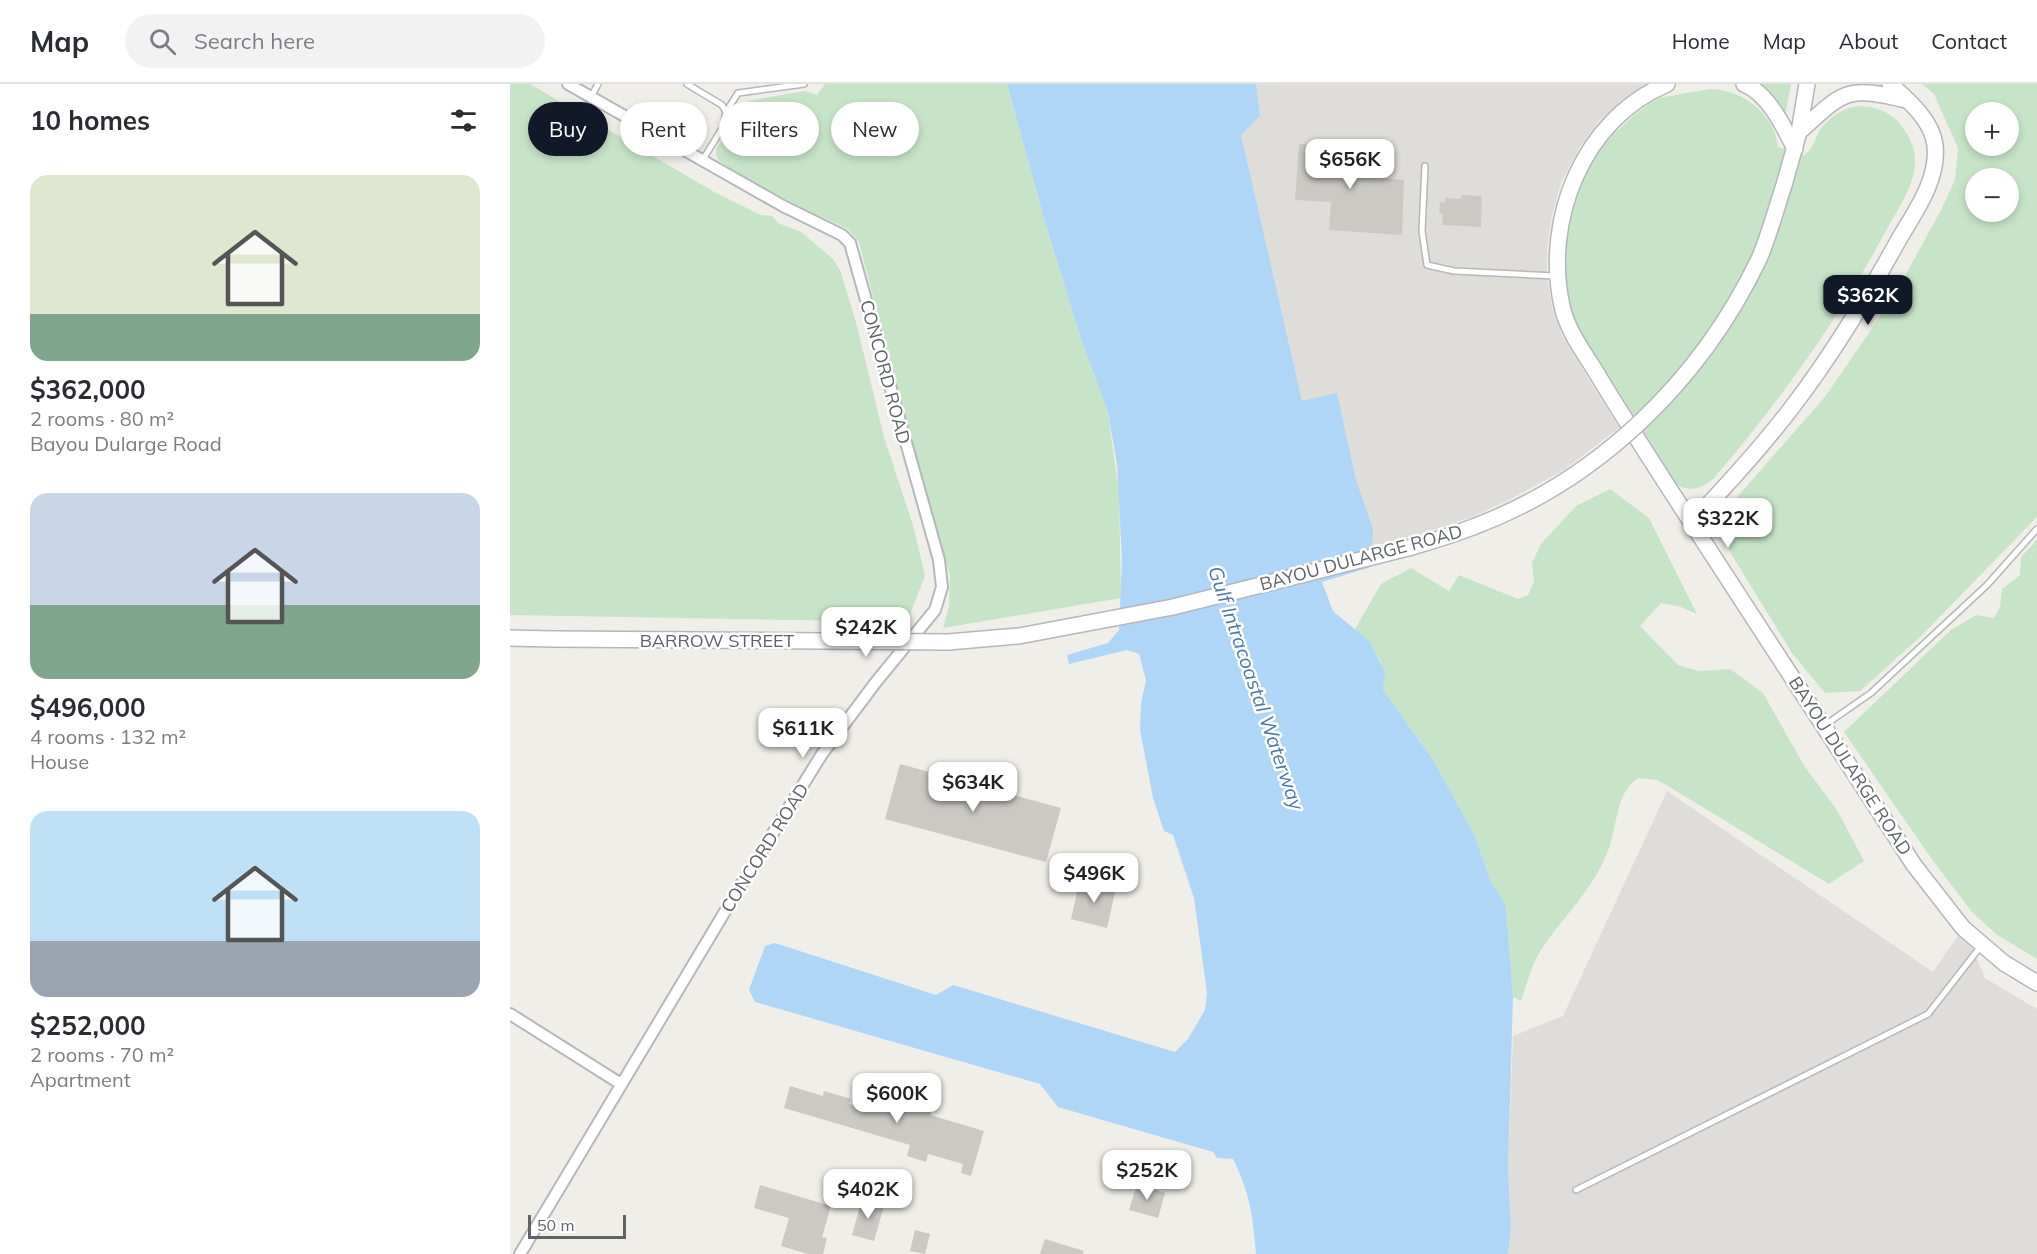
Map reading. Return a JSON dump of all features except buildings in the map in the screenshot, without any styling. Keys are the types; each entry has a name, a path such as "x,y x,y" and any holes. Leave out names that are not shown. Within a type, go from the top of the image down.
{"main road":[{"name":"BAYOU DULARGE ROAD","path":"1667,84 1628,108 1605,129 1587,153 1570,186 1561,220 1556,276 1562,308 1570,330 1642,448 1914,865 1963,928 2004,963 2037,983"},
{"path":"1744,84 1752,87 1778,115 1795,149"},
{"name":"BAYOU DULARGE ROAD","path":"1173,607 1412,547 1473,527 1514,509 1569,478 1638,425 1697,361 1738,300 1760,256 1795,149 1807,84"},
{"path":"1692,522 1734,478 1796,402 1853,319 1922,198 1933,172 1935,144 1928,125 1909,101 1890,84"},
{"path":"1799,132 1836,99 1854,92 1873,92 1909,101"},
{"name":"BARROW STREET","path":"510,638 948,642 1019,636 1173,607"}],"street":[{"path":"568,84 702,161"},
{"name":"CONCORD ROAD","path":"520,1254 822,754 876,682 928,619 940,598 942,576 939,560 852,248 846,238 837,232 783,206 702,161"},
{"path":"510,1014 621,1084"}],"lane":[{"path":"591,97 598,84"},
{"path":"687,84 719,103"},
{"path":"732,102 738,93 804,84"},
{"path":"702,161 719,133"},
{"path":"1425,166 1422,231 1426,265 1454,271 1556,276"},
{"path":"1824,726 1872,693 1987,585 2037,529"},
{"path":"1576,1190 1928,1014 1982,944"}],"shaded area":[{"path":"1199,84 1645,84 1622,100 1598,122 1579,148 1561,183 1551,219 1547,250 1547,277 1553,311 1561,334 1619,428 1564,470 1509,500 1469,518 1409,538 1367,547 1265,436"},
{"path":"1667,791 1933,972 1963,928 1985,978 2037,1009 2037,1254 1508,1254 1511,1227 1508,1169 1513,1036 1563,1016"}],"green space":[{"path":"510,84 530,84 561,102 528,102 528,156 608,156 608,130 620,137 620,156 653,156 716,193 761,215 772,216 778,223 801,232 833,259 840,270 856,322 884,437 913,525 925,576 907,622 510,615"},
{"path":"825,84 1007,84 1045,222 1080,336 1108,413 1119,493 1121,598 943,628 949,606 950,575 917,467 859,242 848,229 800,207 734,171 718,160 716,155 719,144 719,156 819,156 819,102 747,102 804,91 817,95"},
{"path":"1751,84 1791,84 1785,117"},
{"path":"1922,84 2037,84 2037,517 1920,637 1860,691 1825,693 1792,653 1727,547 1728,518 1738,496 1824,398 1899,287 1955,180 1958,148 1934,94"},
{"path":"1710,89 1734,94 1754,105 1770,123 1778,147 1804,155 1812,146 1821,128 1839,113 1860,106 1879,109 1890,115 1904,129 1911,141 1915,161 1906,196 1829,326 1763,418 1715,477 1693,489 1680,486 1661,470 1575,324 1565,292 1563,241 1578,187 1596,155 1613,135 1634,115 1658,98"},
{"path":"1610,489 1649,518 1697,614 1681,607 1661,603 1640,626 1678,665 1699,671 1730,669 1763,693 1805,767 1837,810 1864,861 1829,884 1658,780 1638,778 1625,792 1621,801 1609,848 1596,876 1541,950 1521,1001 1513,997 1506,906 1490,880 1475,836 1432,758 1383,690 1383,671 1378,656 1355,629 1381,584 1411,568 1449,591 1459,575 1518,599 1528,595 1534,582 1532,563 1541,544 1576,506"},
{"path":"2037,540 2037,959 1996,934 1972,912 1931,858 1844,732 1951,630 1976,615 1994,618 2000,607 2002,589 2020,575 2021,557"}],"water":[{"name":"Gulf Intracoastal Waterway","path":"1007,84 1256,84 1260,116 1241,135 1302,401 1337,393 1356,480 1373,529 1371,567 1322,582 1333,611 1370,642 1385,672 1383,690 1432,758 1475,836 1490,880 1506,906 1513,997 1508,1169 1511,1227 1508,1254 1256,1254 1250,1205 1233,1159 1217,1158 1213,1152 1058,1107 1040,1084 755,1002 749,990 765,946 775,943 936,995 953,985 1175,1052 1188,1039 1205,1010 1207,993 1194,898 1173,835 1164,831 1153,798 1140,730 1141,703 1146,680 1139,654 1127,650 1069,664 1067,655 1108,643 1119,630 1122,560 1117,464 1108,413 1080,336 1045,222"}]}
